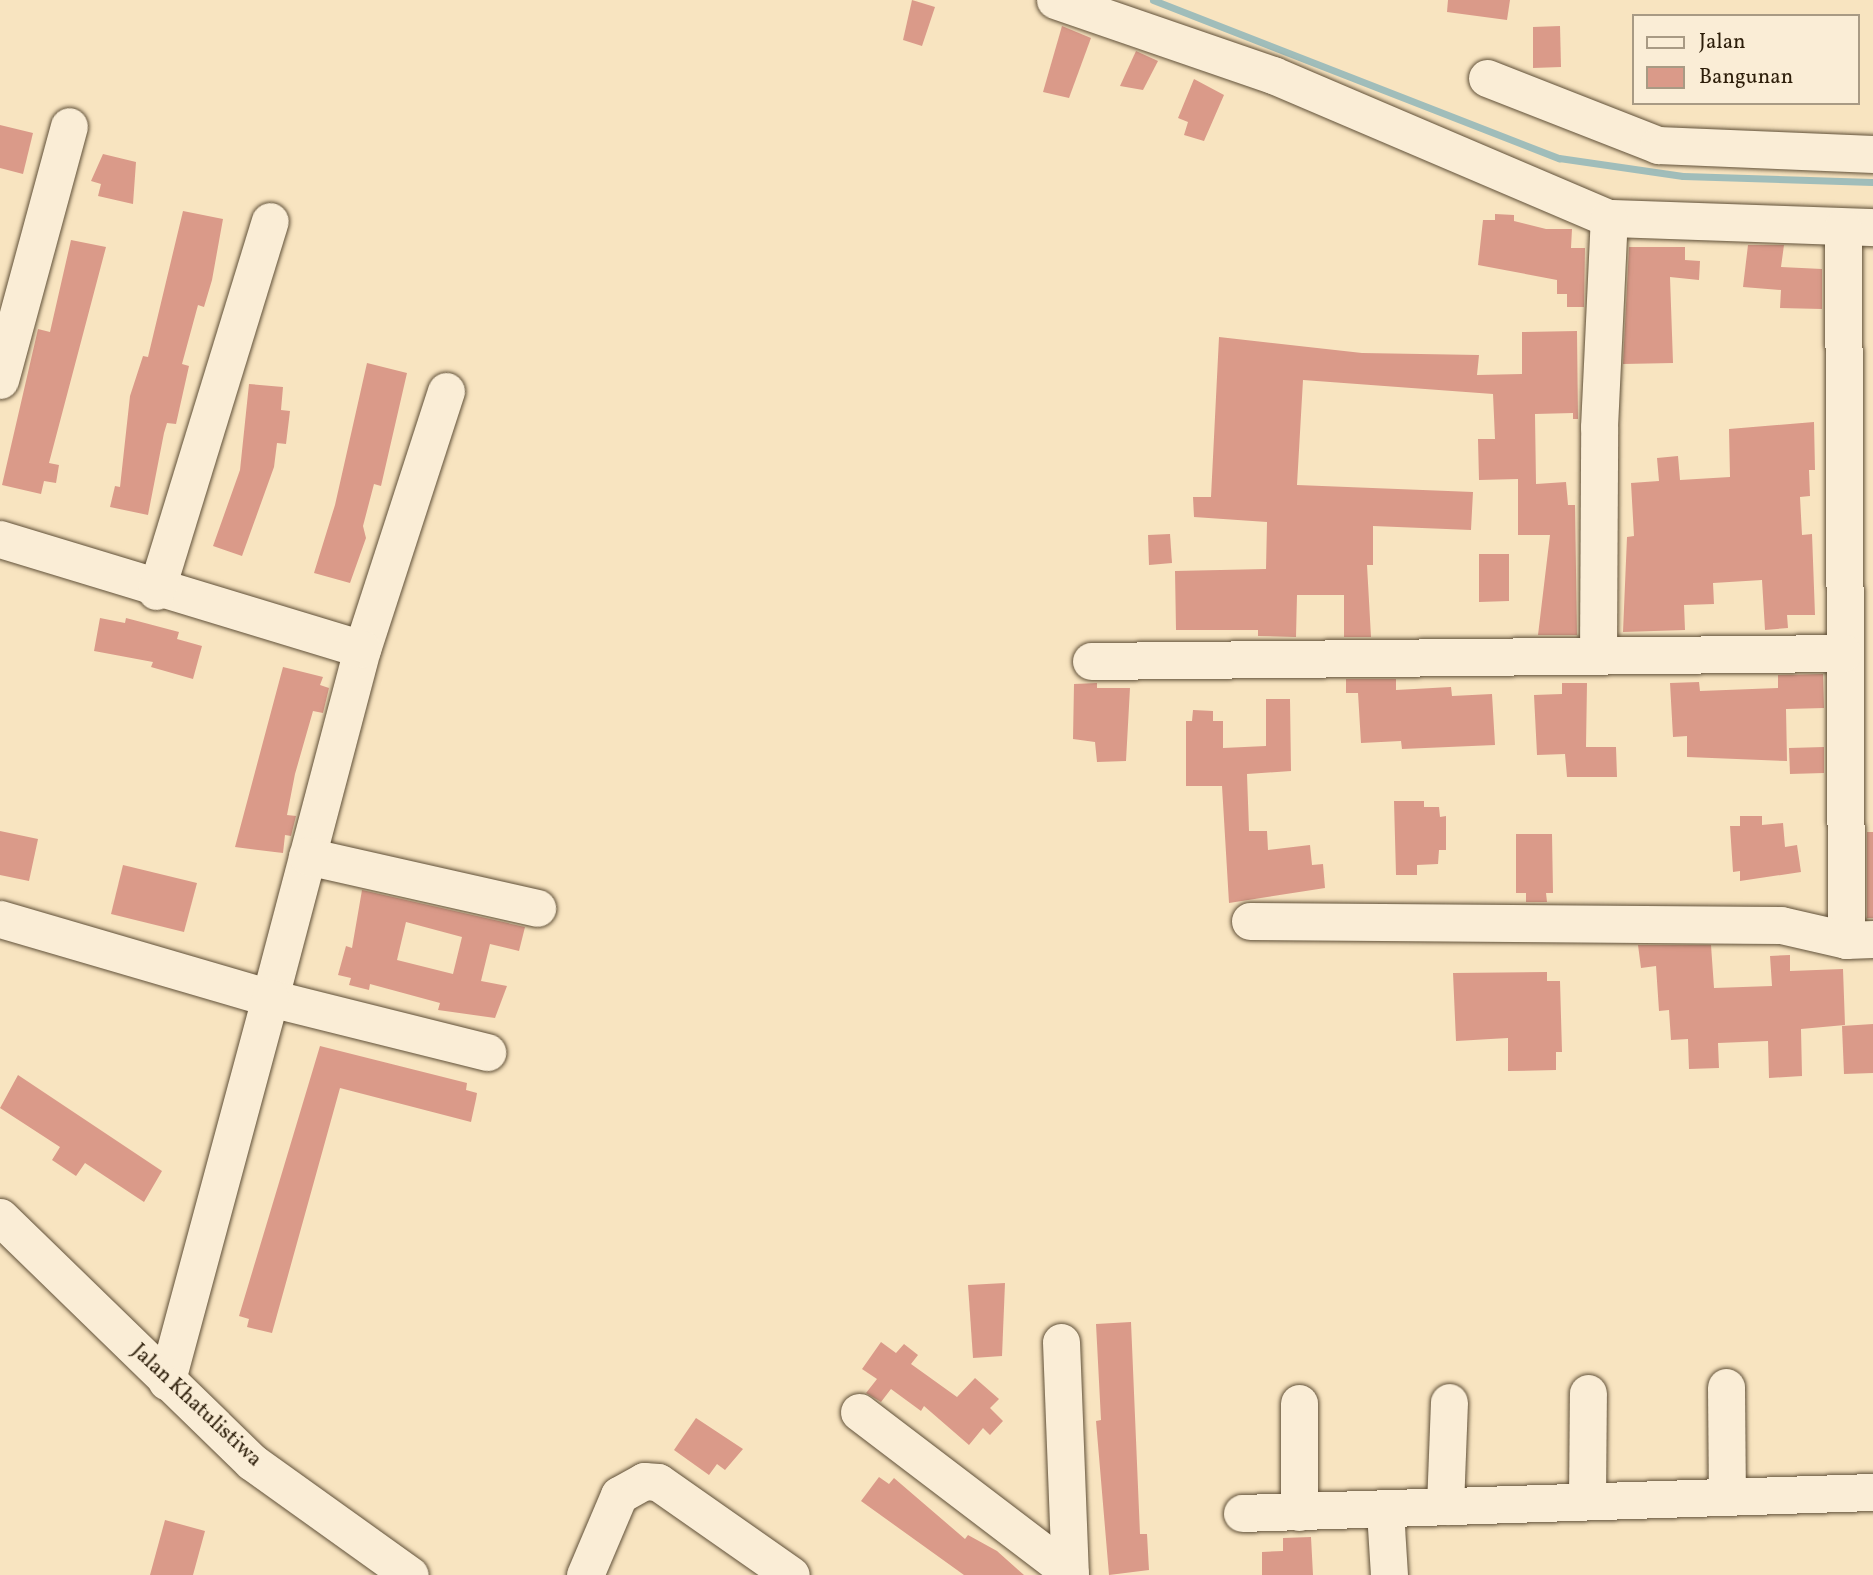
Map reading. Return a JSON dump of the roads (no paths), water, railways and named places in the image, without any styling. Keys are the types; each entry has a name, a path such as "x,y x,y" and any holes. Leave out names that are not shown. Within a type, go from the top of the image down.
{"street":[{"path":"1055,0 1273,75 1609,218 1858,227 1843,653 1859,940 1781,925 1250,922"},
{"path":"1487,78 1658,145 1873,154"},
{"path":"0,380 69,126"},
{"path":"1598,656 1599,427 1609,218"},
{"path":"156,591 270,220"},
{"path":"167,1381 362,649 446,391"},
{"path":"0,539 156,591 362,649"},
{"path":"1091,661 1843,653"},
{"path":"307,856 537,908"},
{"path":"0,919 270,998 487,1052"},
{"name":"Jalan Khatulistiwa","path":"0,1217 253,1462 410,1575"},
{"path":"1061,1342 1070,1574"},
{"path":"1726,1387 1727,1496"},
{"path":"1587,1500 1588,1393"},
{"path":"1445,1506 1448,1402"},
{"path":"1299,1403 1299,1512"},
{"path":"859,1412 1070,1574"},
{"path":"585,1575 619,1495 644,1481 658,1482 790,1575"},
{"path":"1242,1513 1873,1493"},
{"path":"1385,1510 1389,1575"}],"waterway":[{"path":"1153,0 1559,158 1683,176 1873,182"}]}
